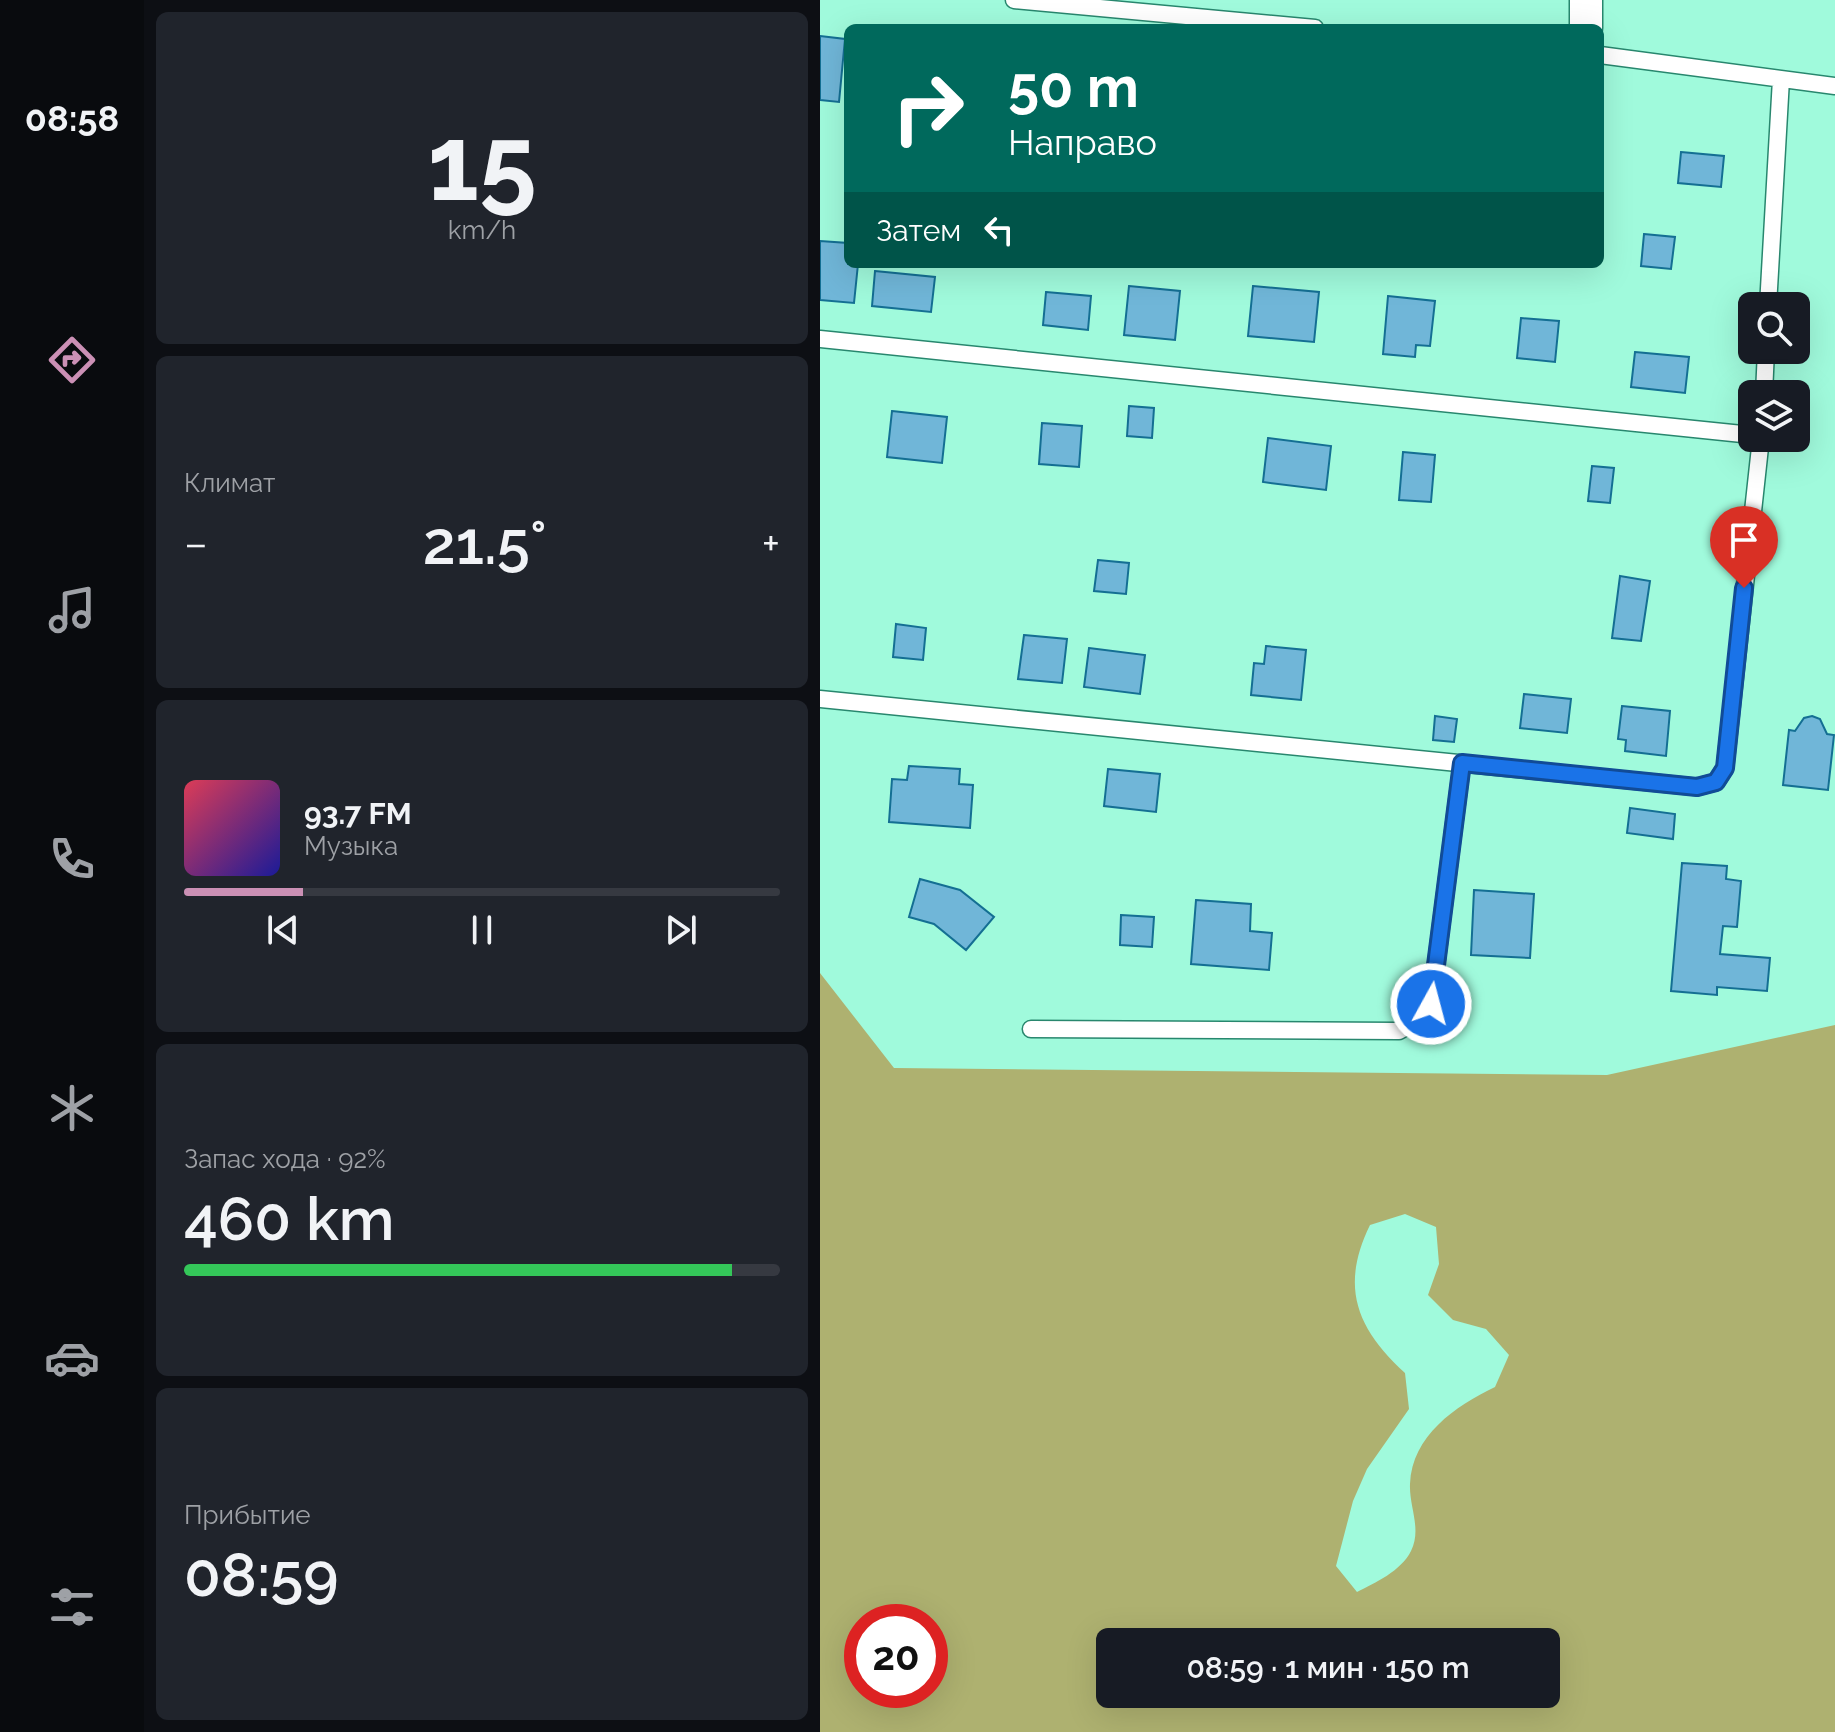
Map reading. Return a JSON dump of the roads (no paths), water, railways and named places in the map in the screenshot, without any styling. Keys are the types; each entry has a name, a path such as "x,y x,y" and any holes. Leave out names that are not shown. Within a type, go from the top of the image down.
{"street":[{"path":"1586,0 1586,24"}],"lane":[{"path":"1014,0 1272,24"},
{"path":"1604,56 1835,86"},
{"path":"1769,292 1781,79"},
{"path":"820,339 1738,434"},
{"path":"820,699 1697,787 1716,782 1725,768 1759,452"},
{"path":"1031,1029 1399,1031 1422,1018 1431,1004 1462,763"}]}
